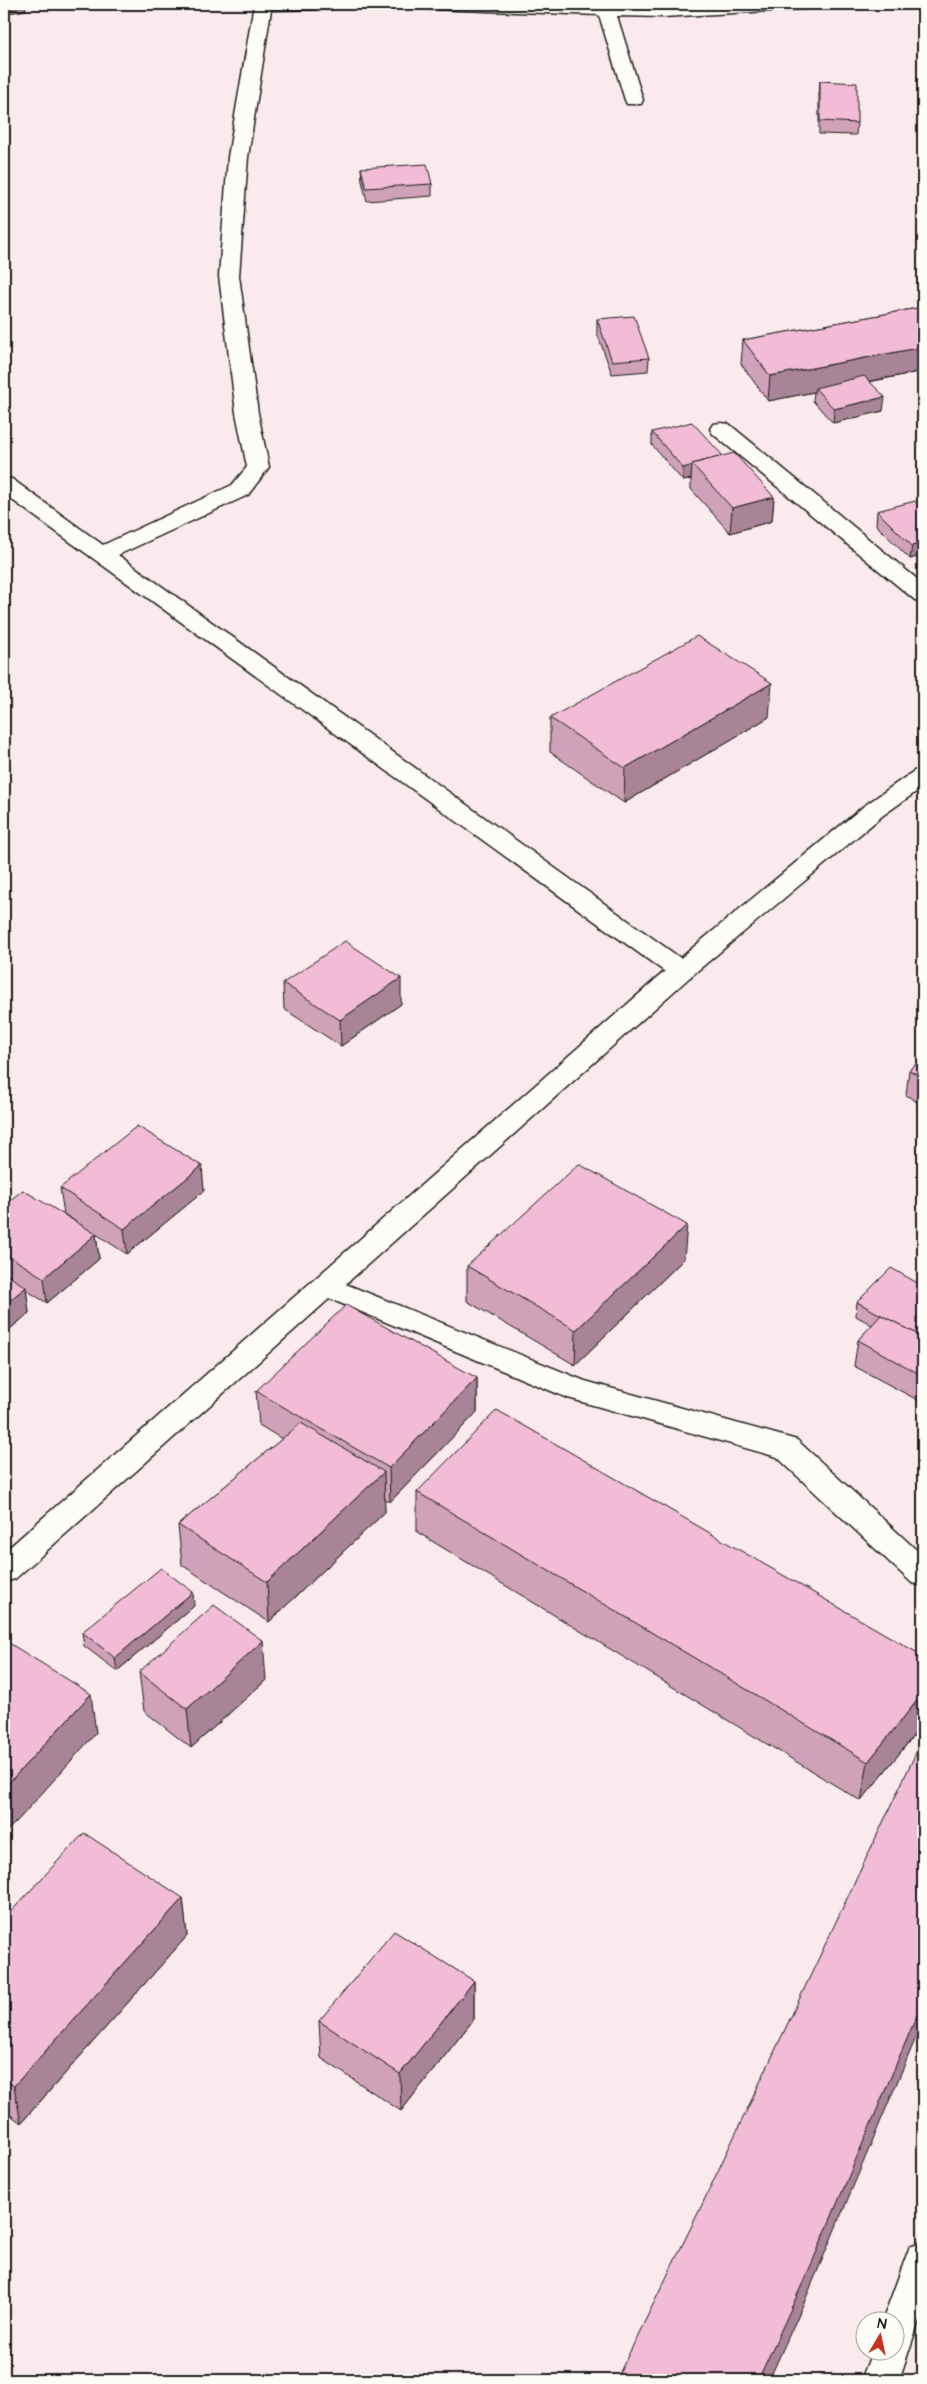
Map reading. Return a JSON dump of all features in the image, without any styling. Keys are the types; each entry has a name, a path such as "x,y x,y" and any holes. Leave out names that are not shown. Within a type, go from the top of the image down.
{"street":[{"path":"102,554 240,490 258,467 247,413 229,276 238,157 263,4 330,4"},
{"path":"429,4 663,12 803,4"},
{"path":"606,10 634,100"},
{"path":"721,429 923,595"},
{"path":"4,484 681,971"},
{"path":"4,1570 681,971 872,811 923,776"},
{"path":"326,1286 578,1390 787,1448 923,1574"},
{"path":"904,2312 923,2258"},
{"path":"880,2380 886,2362"}],"building":[{"path":"820,81 857,83 857,123 820,121"},
{"path":"427,164 432,184 366,188 361,168"},
{"path":"923,307 923,347 770,376 743,340"},
{"path":"634,316 649,358 612,361 597,319"},
{"path":"864,376 885,397 834,409 815,388"},
{"path":"692,422 723,456 683,468 652,432"},
{"path":"734,453 774,497 732,508 692,464"},
{"path":"915,501 923,508 923,542 912,546 877,511"},
{"path":"697,636 772,683 625,768 550,718"},
{"path":"345,941 401,978 340,1020 283,983"},
{"path":"923,1058 923,1078 909,1070"},
{"path":"137,1126 202,1166 124,1229 60,1188"},
{"path":"579,1164 687,1225 576,1330 467,1266"},
{"path":"23,1190 96,1234 44,1278 4,1253 4,1205"},
{"path":"891,1268 923,1286 923,1337 857,1302"},
{"path":"4,1273 26,1287 4,1305"},
{"path":"346,1305 477,1378 389,1468 256,1391"},
{"path":"881,1315 923,1337 923,1376 858,1340"},
{"path":"497,1410 923,1656 923,1693 868,1762 417,1492"},
{"path":"301,1423 384,1472 267,1582 178,1525"},
{"path":"161,1568 193,1592 115,1658 82,1632"},
{"path":"214,1605 263,1641 187,1709 139,1672"},
{"path":"9,1643 91,1694 4,1788 4,1648"},
{"path":"923,1738 923,2001 812,2263 758,2380 616,2380 699,2211"},
{"path":"84,1833 183,1898 14,2086 4,2079 4,1919"},
{"path":"394,1931 474,1981 400,2074 319,2021"}]}
